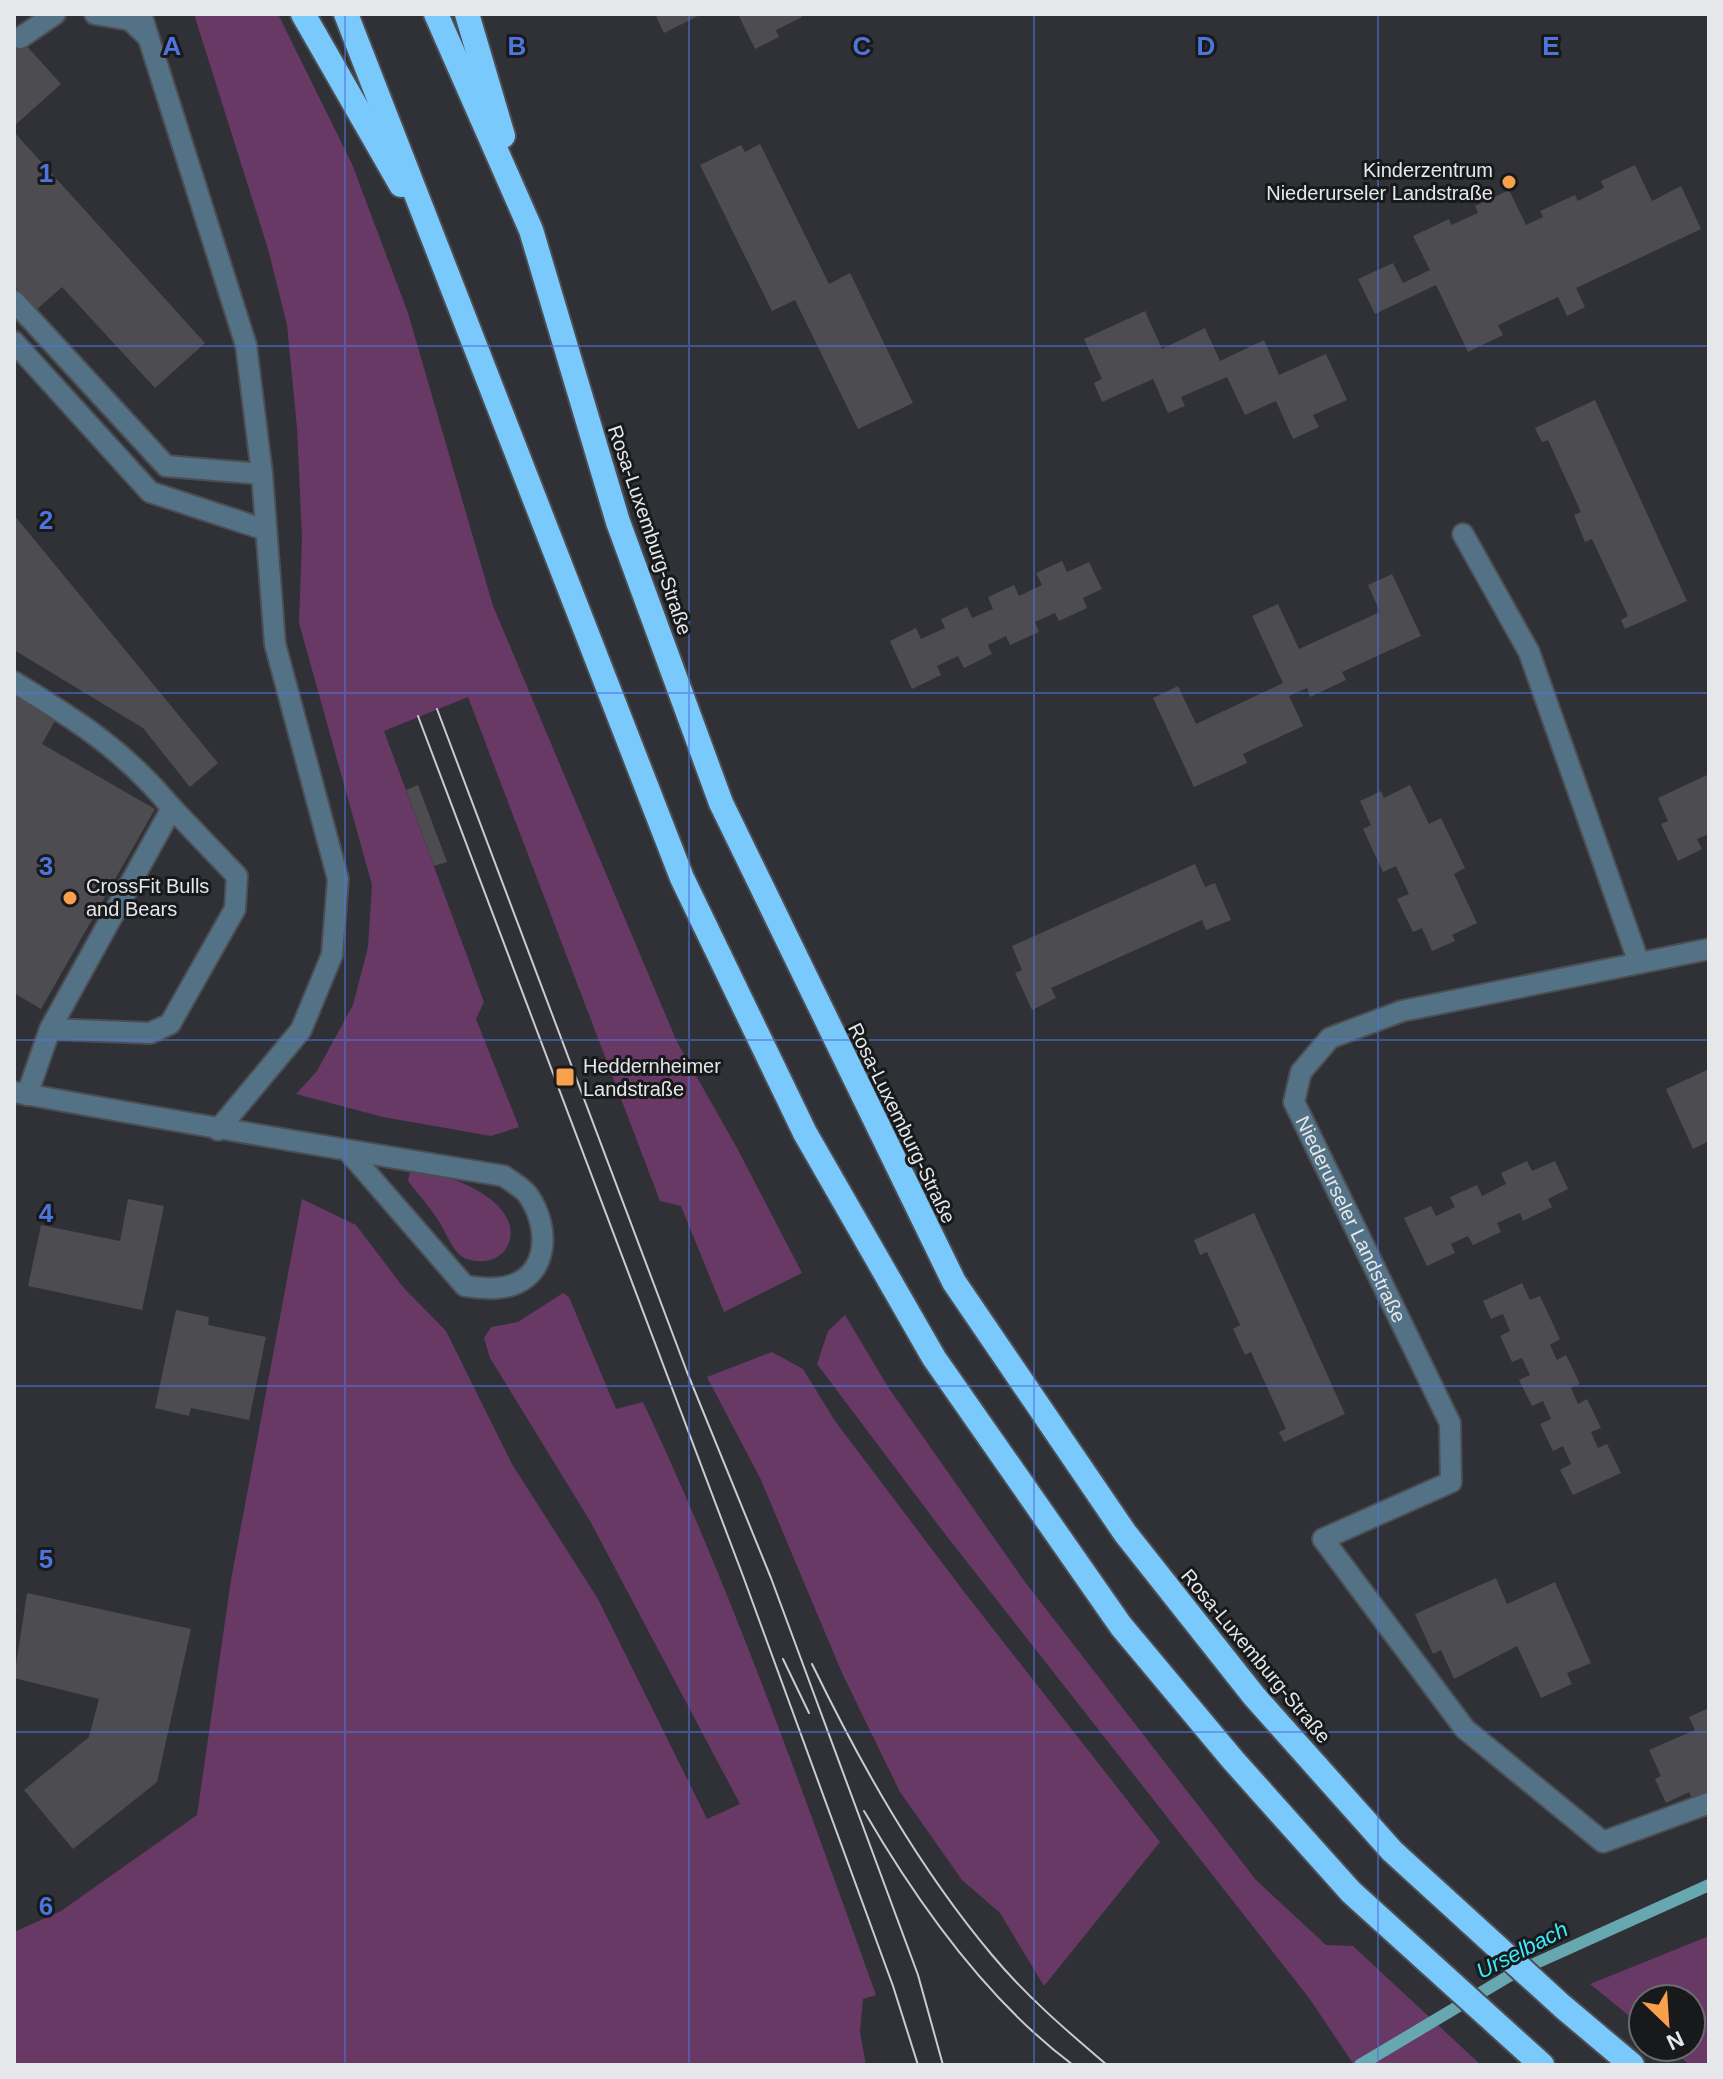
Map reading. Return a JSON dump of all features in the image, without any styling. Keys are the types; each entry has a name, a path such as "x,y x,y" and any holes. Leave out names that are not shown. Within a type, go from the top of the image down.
{"highway":[{"path":"303,14 444,260"},
{"path":"346,14 682,878 805,1133 934,1358 1121,1626 1233,1760 1351,1892 1542,2065"},
{"name":"Rosa-Luxemburg-Straße","path":"436,14 531,230 618,522 721,803 954,1282 1125,1533 1254,1696 1392,1851 1632,2065"},
{"path":"467,14 531,230"}],"street":[{"path":"20,38 55,14"},
{"path":"95,14 130,20 148,37"},
{"path":"141,14 246,345 262,474 275,644 338,879 332,955 301,1030 218,1130"},
{"path":"14,301 166,466 262,474"},
{"path":"14,342 150,492 266,530"},
{"path":"1463,534 1529,652 1639,963"},
{"path":"14,682 93,731 141,771 237,876 235,909 170,1024 150,1033 50,1029"},
{"path":"172,808 50,1029 20,1093 218,1130 347,1150 504,1176 527,1193 543,1224 543,1259 524,1280 498,1289 465,1286 347,1150"},
{"name":"Niederurseler Landstraße","path":"1709,949 1402,1011 1330,1038 1301,1072 1294,1102 1450,1423 1451,1482 1323,1539 1465,1729 1603,1842 1709,1803"}],"shaded area":[{"path":"194,14 278,14 352,164 408,313 493,606 677,1042 802,1273 724,1312 681,1206 660,1201 468,697 384,731 484,1002 476,1019 519,1127 491,1136 383,1117 296,1094 317,1071 353,1005 368,947 372,885 299,623 302,537 297,428 287,325 268,249"},
{"path":"410,1171 460,1182 494,1202 511,1229 504,1251 496,1258 485,1261 470,1260 460,1255 435,1215 408,1181"},
{"path":"302,1199 356,1225 403,1287 446,1331 512,1464 598,1599 707,1819 740,1804 590,1521 490,1358 484,1338 491,1327 518,1322 563,1293 569,1297 616,1409 643,1402 737,1621 876,1995 863,1999 860,2032 866,2065 14,2065 14,1932 61,1911 197,1815 231,1580"},
{"path":"845,1315 888,1387 1025,1582 1256,1880 1326,1945 1353,1946 1481,2065 1354,2065 1309,1998 945,1534 817,1364 828,1331"},
{"path":"772,1352 803,1369 835,1421 1160,1842 1044,1986 1000,1913 962,1880 900,1792 842,1673 761,1480 707,1377"},
{"path":"1709,1936 1709,2065 1688,2063 1707,2063 1707,1983 1627,1983 1627,2014 1590,1984"}],"building":[{"path":"655,14 702,14 664,33"},
{"path":"738,14 800,14 802,17 776,30 779,37 755,49"},
{"path":"14,32 61,84 14,126"},
{"path":"14,132 205,343 155,388 62,287 36,310 14,286"},
{"path":"760,144 829,284 850,273 913,403 858,429 795,300 772,311 700,165 741,145 745,152"},
{"path":"1635,165 1652,201 1681,186 1701,229 1576,288 1585,307 1567,316 1558,297 1498,325 1503,335 1468,352 1436,285 1375,314 1358,279 1393,263 1403,283 1430,270 1413,236 1449,219 1451,225 1478,213 1475,206 1509,190 1526,225 1543,217 1540,211 1575,195 1578,201 1604,188 1601,181"},
{"path":"1145,311 1162,349 1205,328 1220,361 1264,340 1279,375 1326,354 1347,400 1313,415 1319,427 1293,439 1276,401 1245,415 1227,377 1181,397 1185,406 1168,413 1153,379 1102,402 1094,383 1102,379 1084,339"},
{"path":"1595,400 1687,601 1625,629 1621,620 1628,616 1592,539 1585,542 1574,515 1581,512 1548,440 1542,442 1535,428"},
{"path":"14,515 218,763 190,787 143,728 14,650"},
{"path":"1062,561 1067,572 1089,562 1102,589 1083,598 1087,608 1059,621 1055,613 1035,622 1039,632 1010,645 1006,636 988,645 992,654 964,668 958,656 937,666 941,675 912,689 890,641 916,628 921,639 945,628 941,619 967,607 972,618 993,609 988,597 1014,585 1019,596 1042,585 1036,573"},
{"path":"1392,574 1421,636 1342,672 1346,680 1310,697 1307,688 1289,696 1303,726 1243,754 1247,763 1194,787 1153,698 1178,686 1196,724 1283,683 1252,616 1278,604 1299,649 1380,612 1368,585"},
{"path":"14,695 56,719 42,744 155,809 41,1009 14,993"},
{"path":"1709,774 1709,834 1697,839 1702,849 1678,861 1661,824 1668,821 1658,798"},
{"path":"418,785 447,862 434,866 406,790"},
{"path":"1410,785 1429,824 1441,818 1465,868 1454,874 1477,923 1452,935 1455,941 1432,951 1422,928 1413,932 1397,899 1409,894 1396,866 1383,872 1363,829 1371,825 1360,801 1381,791 1384,798"},
{"path":"1195,864 1205,887 1215,883 1231,920 1206,930 1202,920 1051,988 1056,998 1032,1010 1015,973 1022,970 1012,946"},
{"path":"1709,1069 1709,1141 1693,1149 1666,1089"},
{"path":"1527,1161 1532,1171 1555,1161 1568,1189 1548,1199 1552,1207 1523,1221 1520,1213 1497,1223 1501,1232 1473,1245 1468,1236 1451,1244 1455,1253 1427,1266 1404,1218 1431,1206 1436,1216 1455,1207 1450,1197 1477,1185 1482,1196 1506,1184 1501,1173"},
{"path":"128,1199 164,1206 142,1310 28,1286 41,1225 120,1241"},
{"path":"1254,1213 1345,1414 1284,1442 1279,1432 1286,1429 1251,1352 1245,1355 1233,1329 1240,1325 1207,1252 1200,1255 1194,1240"},
{"path":"1522,1283 1530,1300 1540,1296 1560,1339 1550,1345 1557,1360 1566,1355 1580,1384 1571,1388 1578,1404 1587,1399 1601,1428 1591,1432 1598,1448 1607,1444 1621,1473 1573,1495 1560,1470 1571,1464 1563,1446 1553,1451 1540,1424 1551,1419 1543,1401 1532,1406 1519,1380 1530,1375 1522,1358 1512,1362 1500,1336 1510,1331 1503,1314 1491,1319 1483,1301"},
{"path":"176,1310 209,1317 208,1325 266,1337 249,1420 191,1408 189,1416 155,1408"},
{"path":"1496,1578 1507,1604 1555,1582 1591,1663 1567,1673 1572,1684 1541,1698 1517,1646 1454,1679 1441,1650 1433,1654 1415,1614"},
{"path":"27,1593 191,1629 157,1782 73,1849 24,1790 89,1737 99,1699 14,1678"},
{"path":"1709,1708 1709,1791 1692,1799 1689,1792 1666,1803 1655,1779 1661,1776 1649,1750 1695,1730 1689,1717"}],"waterway":[{"name":"Urselbach","path":"1360,2065 1514,1973 1709,1885"}],"tram line":[{"path":"437,709 687,1372 771,1578 918,1975 943,2065"},
{"path":"418,716 743,1576 893,1986 918,2065"},
{"path":"783,1659 809,1713"},
{"path":"812,1664 893,1816 965,1922 1019,1985 1107,2065"},
{"path":"864,1811 907,1881 983,1981 1011,2011 1073,2065"}],"place":[{"name":"Kinderzentrum Niederurseler Landstraße","path":"1509,182"},
{"name":"CrossFit Bulls and Bears","path":"70,898"},
{"name":"Heddernheimer Landstraße","path":"565,1077"}]}
